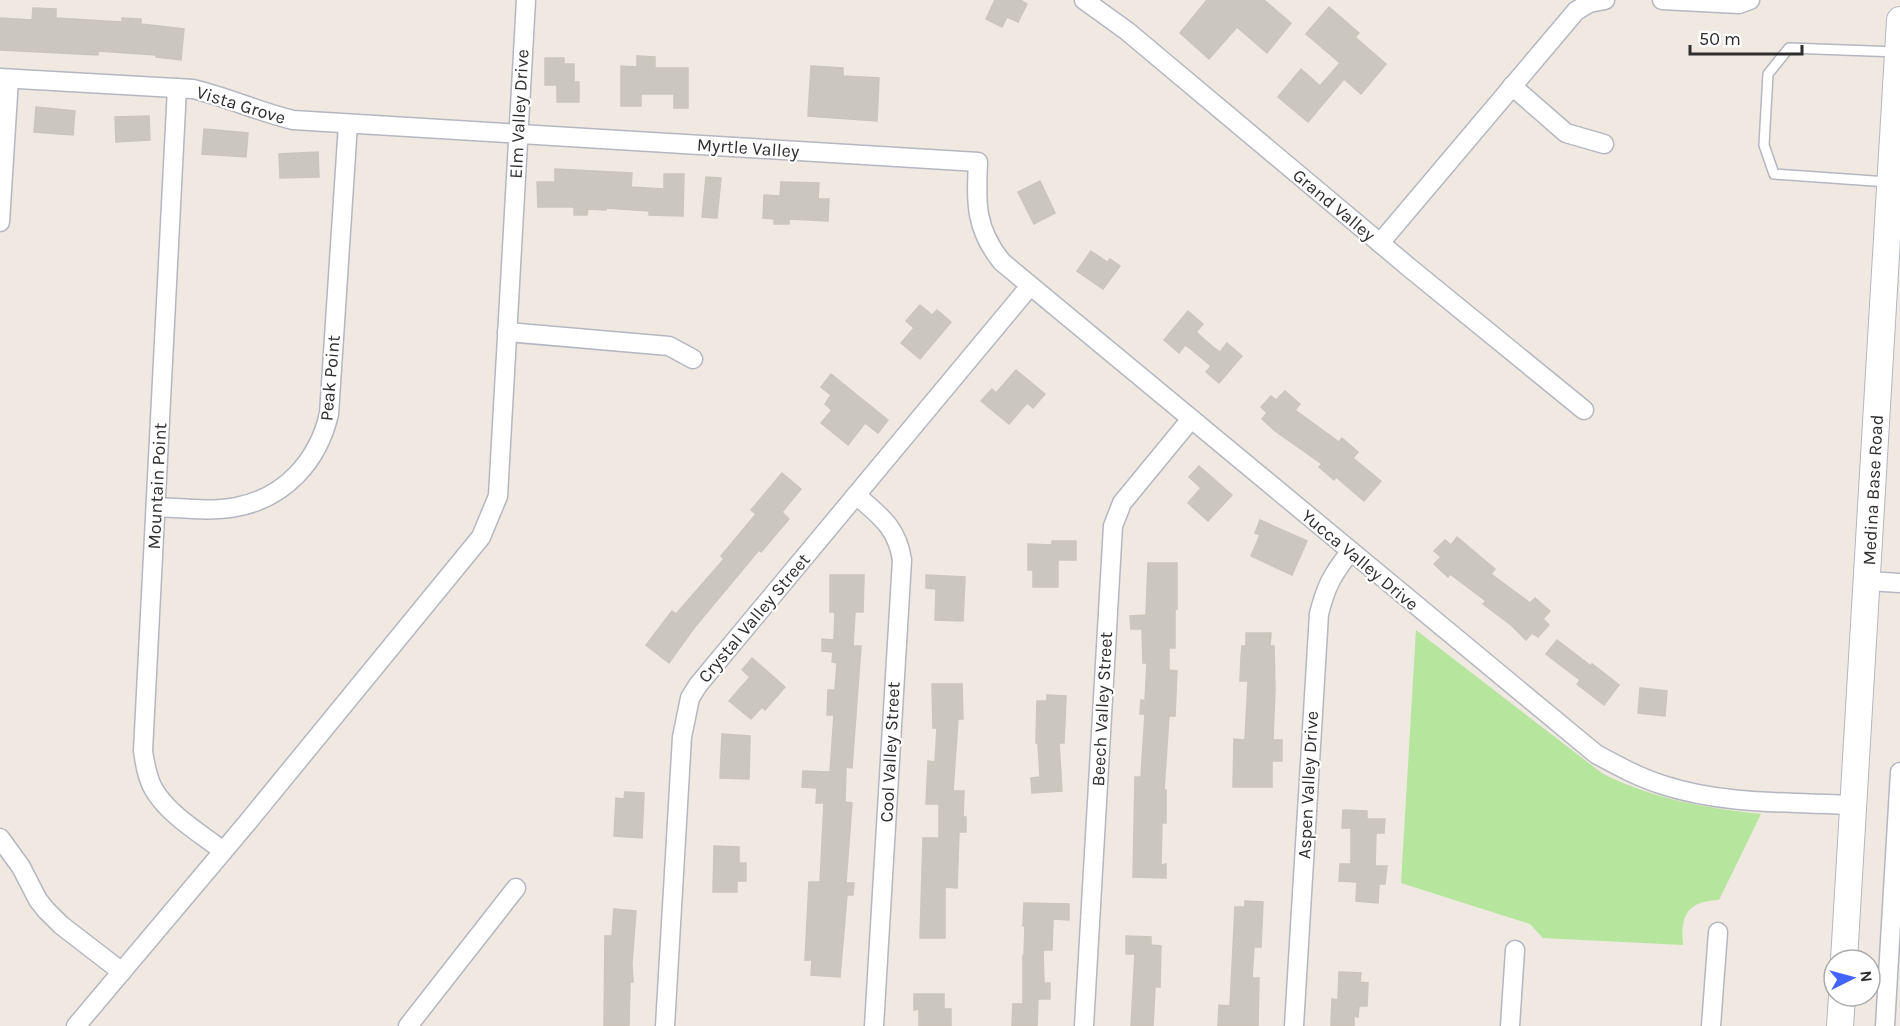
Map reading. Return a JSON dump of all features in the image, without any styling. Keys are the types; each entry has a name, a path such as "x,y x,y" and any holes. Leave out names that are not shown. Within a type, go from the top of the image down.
{"street":[{"name":"Elm Valley Drive","path":"76,1026 223,851 480,537 498,496 526,0"},
{"name":"Grand Valley","path":"1084,0 1127,31 1584,410"},
{"path":"1380,243 1576,11 1589,3 1605,0"},
{"path":"1662,0 1739,4 1750,0"},
{"name":"Medina Base Road","path":"1845,948 1900,21"},
{"name":"Vista Grove","path":"4,79 193,89 293,120 519,133"},
{"path":"0,222 4,79"},
{"path":"1512,86 1566,133 1604,144"},
{"name":"Mountain Point","path":"177,88 143,752 152,788 163,802 223,851"},
{"name":"Peak Point","path":"156,507 212,509 249,504 285,486 297,476 319,444 329,414 348,124"},
{"name":"Myrtle Valley","path":"519,133 978,162"},
{"name":"Yucca Valley Drive","path":"978,162 976,196 978,215 991,248 1002,262 1589,748 1625,770 1663,785 1703,795 1744,800 1855,805"},
{"name":"Crystal Valley Street","path":"665,1026 682,737 690,698 698,685 1030,286"},
{"path":"507,332 669,346 693,359"},
{"name":"Beech Valley Street","path":"1084,1026 1113,526 1122,503 1191,419"},
{"name":"Cool Valley Street","path":"856,495 888,523 900,547 902,560 874,1026"},
{"name":"Aspen Valley Drive","path":"1294,1026 1319,614 1324,591 1332,575 1350,552"},
{"path":"1868,581 1900,583"},
{"path":"1885,1026 1900,772"},
{"path":"0,838 21,867 38,900 46,910 61,925 122,972"},
{"path":"408,1026 516,888"},
{"path":"1711,1026 1718,932"},
{"path":"1510,1026 1515,950"},
{"path":"1840,1026 1841,1008"}],"lane":[{"path":"1891,182 1774,174 1764,145 1768,74 1789,48 1898,52"}],"green space":[{"path":"1416,630 1603,774 1622,783 1680,801 1761,814 1719,900 1700,903 1688,912 1683,925 1683,945 1543,938 1530,924 1401,883"}],"building":[{"path":"995,0 1020,0 1027,4 1018,22 1007,17 1002,27 986,19"},
{"path":"1207,0 1264,0 1291,23 1267,53 1237,27 1209,59 1180,33"},
{"path":"1329,7 1359,33 1355,37 1386,64 1361,94 1344,79 1308,122 1278,97 1301,69 1320,86 1340,63 1306,34"},
{"path":"33,8 56,9 56,18 122,22 122,18 141,19 141,24 184,29 181,60 156,57 156,55 98,51 98,55 0,50 0,18 32,20"},
{"path":"637,56 655,57 655,68 688,68 688,108 674,108 674,94 641,94 641,106 621,106 621,66 637,67"},
{"path":"545,58 564,58 564,64 574,64 574,82 579,82 579,102 557,102 557,85 545,85"},
{"path":"811,66 843,68 843,76 879,78 877,121 808,116"},
{"path":"36,107 75,111 73,135 34,132"},
{"path":"149,116 150,140 116,142 115,117"},
{"path":"204,129 248,133 246,157 202,154"},
{"path":"318,152 319,177 280,178 279,154"},
{"path":"555,169 632,173 631,187 664,189 664,174 684,174 683,216 649,215 649,211 606,208 606,210 588,209 587,215 574,215 574,207 538,207 537,182 555,182"},
{"path":"706,177 721,178 717,218 702,217"},
{"path":"1040,181 1055,213 1034,224 1018,192"},
{"path":"781,182 819,183 818,199 829,199 828,221 789,219 789,224 774,224 774,219 763,218 764,195 780,196"},
{"path":"1091,251 1107,262 1110,259 1120,266 1103,289 1077,271"},
{"path":"920,305 932,315 937,310 951,322 920,359 901,343 914,328 906,321"},
{"path":"1188,311 1203,324 1196,332 1213,347 1220,352 1227,343 1242,356 1219,383 1206,372 1211,366 1192,350 1185,345 1179,353 1164,340"},
{"path":"1016,370 1045,394 1033,408 1027,403 1009,424 981,401 992,389 996,393"},
{"path":"831,374 888,420 878,433 865,423 848,445 821,423 832,410 825,404 831,395 821,387"},
{"path":"1285,391 1300,404 1295,410 1339,442 1342,438 1358,452 1353,458 1381,481 1364,501 1336,477 1334,480 1319,467 1322,464 1275,431 1262,419 1267,413 1261,407 1271,396 1276,400"},
{"path":"1199,466 1232,495 1208,521 1188,503 1201,488 1189,477"},
{"path":"782,473 801,489 782,512 789,519 761,552 759,550 694,628 669,663 646,645 672,611 676,614 724,559 721,556 756,514 751,510"},
{"path":"1260,520 1307,541 1292,575 1251,556 1260,535 1255,533"},
{"path":"1457,537 1495,569 1491,574 1530,603 1535,598 1550,611 1543,619 1549,625 1538,637 1532,633 1526,640 1511,625 1483,604 1486,601 1450,574 1448,577 1434,564 1441,557 1434,551 1445,540 1451,545"},
{"path":"1052,541 1076,541 1076,560 1058,560 1058,587 1033,587 1033,570 1028,570 1028,544 1052,545"},
{"path":"1148,563 1177,563 1175,648 1169,648 1169,670 1177,671 1175,716 1169,716 1164,790 1166,790 1166,823 1162,823 1161,865 1166,864 1166,878 1133,877 1135,777 1141,777 1145,714 1140,714 1141,700 1145,701 1147,663 1143,663 1142,629 1131,629 1130,616 1146,615"},
{"path":"830,575 864,575 863,612 855,612 853,646 861,646 852,768 846,767 845,802 852,803 846,883 854,883 853,895 847,895 840,977 811,975 812,960 805,960 809,882 820,882 824,803 816,803 817,788 802,787 803,771 830,772 834,715 827,715 828,690 835,690 837,663 832,662 833,652 822,651 822,639 834,640 835,612 830,612"},
{"path":"926,575 965,577 963,621 935,620 936,589 926,588"},
{"path":"1246,633 1271,633 1270,646 1274,646 1273,740 1282,740 1282,761 1272,761 1272,787 1233,787 1234,739 1245,740 1248,681 1240,681 1242,646 1246,646"},
{"path":"1557,640 1619,685 1604,705 1577,684 1580,680 1546,654"},
{"path":"752,658 785,687 765,710 762,707 751,719 729,701 750,677 742,670"},
{"path":"932,684 962,684 963,719 958,719 953,791 964,791 963,817 966,817 966,832 959,832 957,888 945,887 945,938 920,938 923,838 939,838 939,804 926,804 928,761 935,762 937,728 933,728"},
{"path":"1640,688 1667,691 1665,716 1638,713"},
{"path":"1047,695 1066,696 1064,743 1059,743 1062,791 1032,793 1031,778 1040,777 1038,743 1036,743 1037,701 1047,701"},
{"path":"722,734 750,736 749,779 720,778"},
{"path":"625,792 644,793 642,838 614,836 616,798 624,799"},
{"path":"1343,810 1367,811 1367,819 1385,819 1384,833 1376,833 1375,866 1387,866 1385,884 1379,884 1378,903 1356,901 1357,882 1339,881 1340,864 1351,864 1351,828 1342,828"},
{"path":"714,846 739,847 739,863 746,863 746,881 737,881 737,892 713,892"},
{"path":"1245,901 1263,902 1261,947 1254,947 1252,978 1259,978 1258,1026 1218,1026 1219,1005 1230,1006 1235,907 1245,907"},
{"path":"1024,903 1069,904 1069,920 1053,919 1052,950 1043,950 1044,983 1050,983 1050,999 1038,999 1037,1026 1012,1026 1013,1004 1023,1004"},
{"path":"614,909 636,911 629,1026 604,1026 605,936 612,936"},
{"path":"1126,936 1151,937 1151,945 1161,946 1160,987 1155,987 1153,1026 1131,1026 1135,954 1126,954"},
{"path":"1339,972 1361,973 1360,982 1368,983 1367,1006 1359,1006 1358,1017 1354,1016 1354,1026 1331,1026 1332,999 1338,1000"},
{"path":"914,994 944,994 944,1009 951,1009 951,1026 919,1026 919,1009 914,1010"}]}
